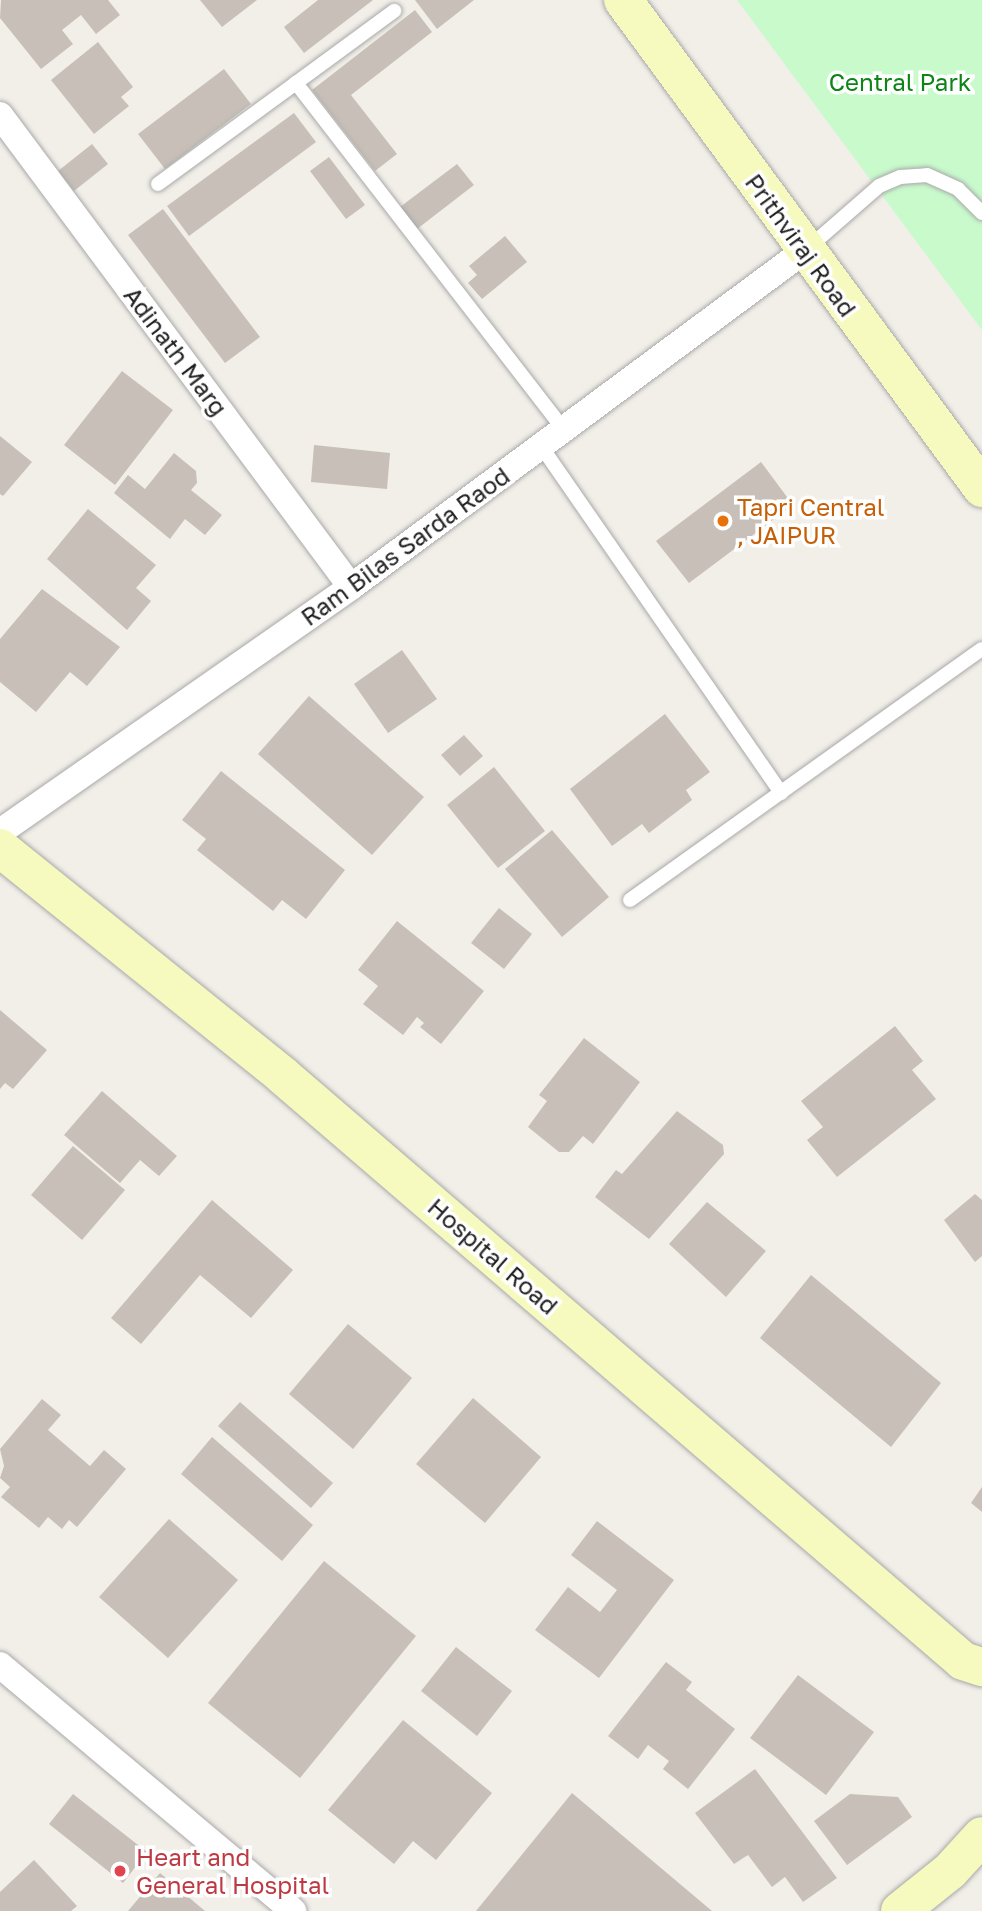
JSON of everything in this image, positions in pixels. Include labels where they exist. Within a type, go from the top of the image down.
[{"type":"street","name":"Prithviraj Road","points":[[623,0],[804,251],[982,488]]},
{"type":"street","name":"Adinath Marg","points":[[0,115],[351,587]]},
{"type":"street","name":"Ram Bilas Sarda Raod","points":[[0,832],[351,587],[804,251]]},
{"type":"street","name":"Hospital Road","points":[[0,848],[282,1075],[976,1672]]},
{"type":"street","points":[[0,1665],[293,1911]]},
{"type":"street","points":[[900,1911],[950,1871],[982,1836]]},
{"type":"street","points":[[900,1911],[935,1906],[944,1911]]},
{"type":"lane","points":[[158,184],[394,11]]},
{"type":"lane","points":[[296,83],[564,430]]},
{"type":"lane","points":[[804,251],[879,186],[900,177],[927,175],[958,189],[982,213]]},
{"type":"lane","points":[[541,446],[781,793]]},
{"type":"lane","points":[[630,900],[982,649]]},
{"type":"green space","name":"Central Park","points":[[737,0],[982,0],[982,330]]},
{"type":"building","points":[[1,0],[108,0],[120,15],[96,34],[81,15],[62,30],[73,44],[41,69],[0,18]]},
{"type":"building","points":[[200,0],[257,0],[222,27]]},
{"type":"building","points":[[318,0],[373,0],[304,53],[284,27]]},
{"type":"building","points":[[415,0],[474,0],[437,29]]},
{"type":"building","points":[[415,10],[432,32],[351,95],[397,154],[375,171],[312,90]]},
{"type":"building","points":[[98,42],[133,87],[121,97],[129,106],[94,134],[51,80]]},
{"type":"building","points":[[224,69],[251,104],[165,169],[138,134]]},
{"type":"building","points":[[294,113],[316,142],[189,236],[167,206]]},
{"type":"building","points":[[92,144],[108,164],[74,191],[58,171]]},
{"type":"building","points":[[329,157],[365,205],[346,219],[310,171]]},
{"type":"building","points":[[457,164],[474,185],[417,229],[400,207]]},
{"type":"building","points":[[163,209],[260,337],[225,363],[128,235]]},
{"type":"building","points":[[505,236],[527,262],[482,299],[468,283],[477,275],[469,266]]},
{"type":"building","points":[[122,371],[173,410],[115,485],[64,445]]},
{"type":"building","points":[[0,436],[32,462],[3,496],[0,494]]},
{"type":"building","points":[[314,445],[390,453],[387,489],[311,482]]},
{"type":"building","points":[[174,453],[196,471],[197,483],[191,490],[222,515],[205,535],[185,519],[170,539],[114,493],[128,475],[145,489]]},
{"type":"building","points":[[761,462],[793,505],[689,583],[656,541]]},
{"type":"building","points":[[88,509],[156,565],[136,588],[151,601],[127,630],[47,559]]},
{"type":"building","points":[[42,589],[120,647],[87,686],[70,672],[36,712],[0,682],[0,639]]},
{"type":"building","points":[[402,650],[437,699],[388,733],[354,684]]},
{"type":"building","points":[[309,696],[424,797],[372,855],[258,754]]},
{"type":"building","points":[[665,714],[710,772],[686,790],[692,800],[649,833],[642,824],[612,846],[570,789]]},
{"type":"building","points":[[464,735],[483,756],[460,776],[441,755]]},
{"type":"building","points":[[494,767],[545,831],[498,868],[447,805]]},
{"type":"building","points":[[221,771],[345,870],[306,919],[282,900],[273,911],[197,850],[206,839],[182,820]]},
{"type":"building","points":[[552,830],[609,897],[562,937],[505,869]]},
{"type":"building","points":[[499,908],[532,934],[504,969],[471,943]]},
{"type":"building","points":[[397,921],[484,991],[441,1044],[420,1027],[424,1023],[417,1017],[403,1035],[363,1004],[378,986],[358,970]]},
{"type":"building","points":[[0,1010],[47,1050],[13,1089],[5,1083],[0,1089]]},
{"type":"building","points":[[895,1026],[923,1061],[912,1070],[936,1099],[837,1177],[807,1140],[823,1127],[801,1101]]},
{"type":"building","points":[[584,1038],[640,1082],[593,1144],[583,1136],[569,1152],[559,1152],[528,1127],[547,1101],[539,1095]]},
{"type":"building","points":[[102,1091],[177,1156],[159,1176],[140,1160],[120,1183],[64,1135]]},
{"type":"building","points":[[677,1111],[723,1145],[724,1154],[649,1239],[595,1197],[616,1170],[622,1174]]},
{"type":"building","points":[[73,1146],[125,1190],[82,1240],[31,1195]]},
{"type":"building","points":[[975,1194],[982,1200],[982,1256],[975,1262],[944,1220]]},
{"type":"building","points":[[212,1200],[293,1270],[251,1318],[200,1275],[141,1344],[111,1318]]},
{"type":"building","points":[[707,1202],[766,1251],[726,1297],[669,1244]]},
{"type":"building","points":[[811,1275],[941,1383],[891,1447],[760,1338]]},
{"type":"building","points":[[348,1324],[412,1378],[353,1449],[289,1394]]},
{"type":"building","points":[[473,1398],[541,1457],[485,1523],[416,1464]]},
{"type":"building","points":[[42,1399],[61,1415],[48,1430],[90,1466],[104,1450],[126,1469],[77,1527],[69,1520],[62,1529],[48,1517],[39,1528],[1,1497],[10,1487],[0,1478],[4,1466],[0,1449]]},
{"type":"building","points":[[240,1402],[333,1483],[311,1508],[218,1426]]},
{"type":"building","points":[[212,1437],[313,1525],[282,1561],[181,1474]]},
{"type":"building","points":[[982,1487],[982,1512],[971,1503]]},
{"type":"building","points":[[169,1519],[238,1580],[168,1658],[99,1597]]},
{"type":"building","points":[[597,1521],[674,1580],[599,1678],[535,1630],[568,1587],[600,1612],[617,1590],[571,1555]]},
{"type":"building","points":[[324,1561],[416,1636],[300,1778],[208,1703]]},
{"type":"building","points":[[456,1647],[512,1691],[477,1736],[421,1691]]},
{"type":"building","points":[[666,1662],[692,1682],[686,1690],[735,1729],[688,1789],[663,1769],[669,1761],[648,1745],[638,1759],[608,1736]]},
{"type":"building","points":[[798,1675],[874,1732],[826,1795],[750,1738]]},
{"type":"building","points":[[403,1720],[492,1793],[436,1860],[413,1841],[394,1864],[328,1810]]},
{"type":"building","points":[[755,1769],[837,1878],[803,1902],[785,1877],[772,1887],[748,1855],[734,1864],[695,1813]]},
{"type":"building","points":[[572,1793],[712,1911],[476,1911]]},
{"type":"building","points":[[73,1794],[147,1852],[123,1883],[49,1824]]},
{"type":"building","points":[[850,1794],[898,1797],[912,1817],[847,1865],[814,1821]]},
{"type":"building","points":[[34,1860],[77,1906],[71,1911],[0,1911],[0,1892]]},
{"type":"building","points":[[160,1873],[205,1911],[128,1911]]},
{"type":"place","name":"Tapri Central , JAIPUR","points":[[723,521]]},
{"type":"place","name":"Heart and General Hospital","points":[[120,1871]]}]
